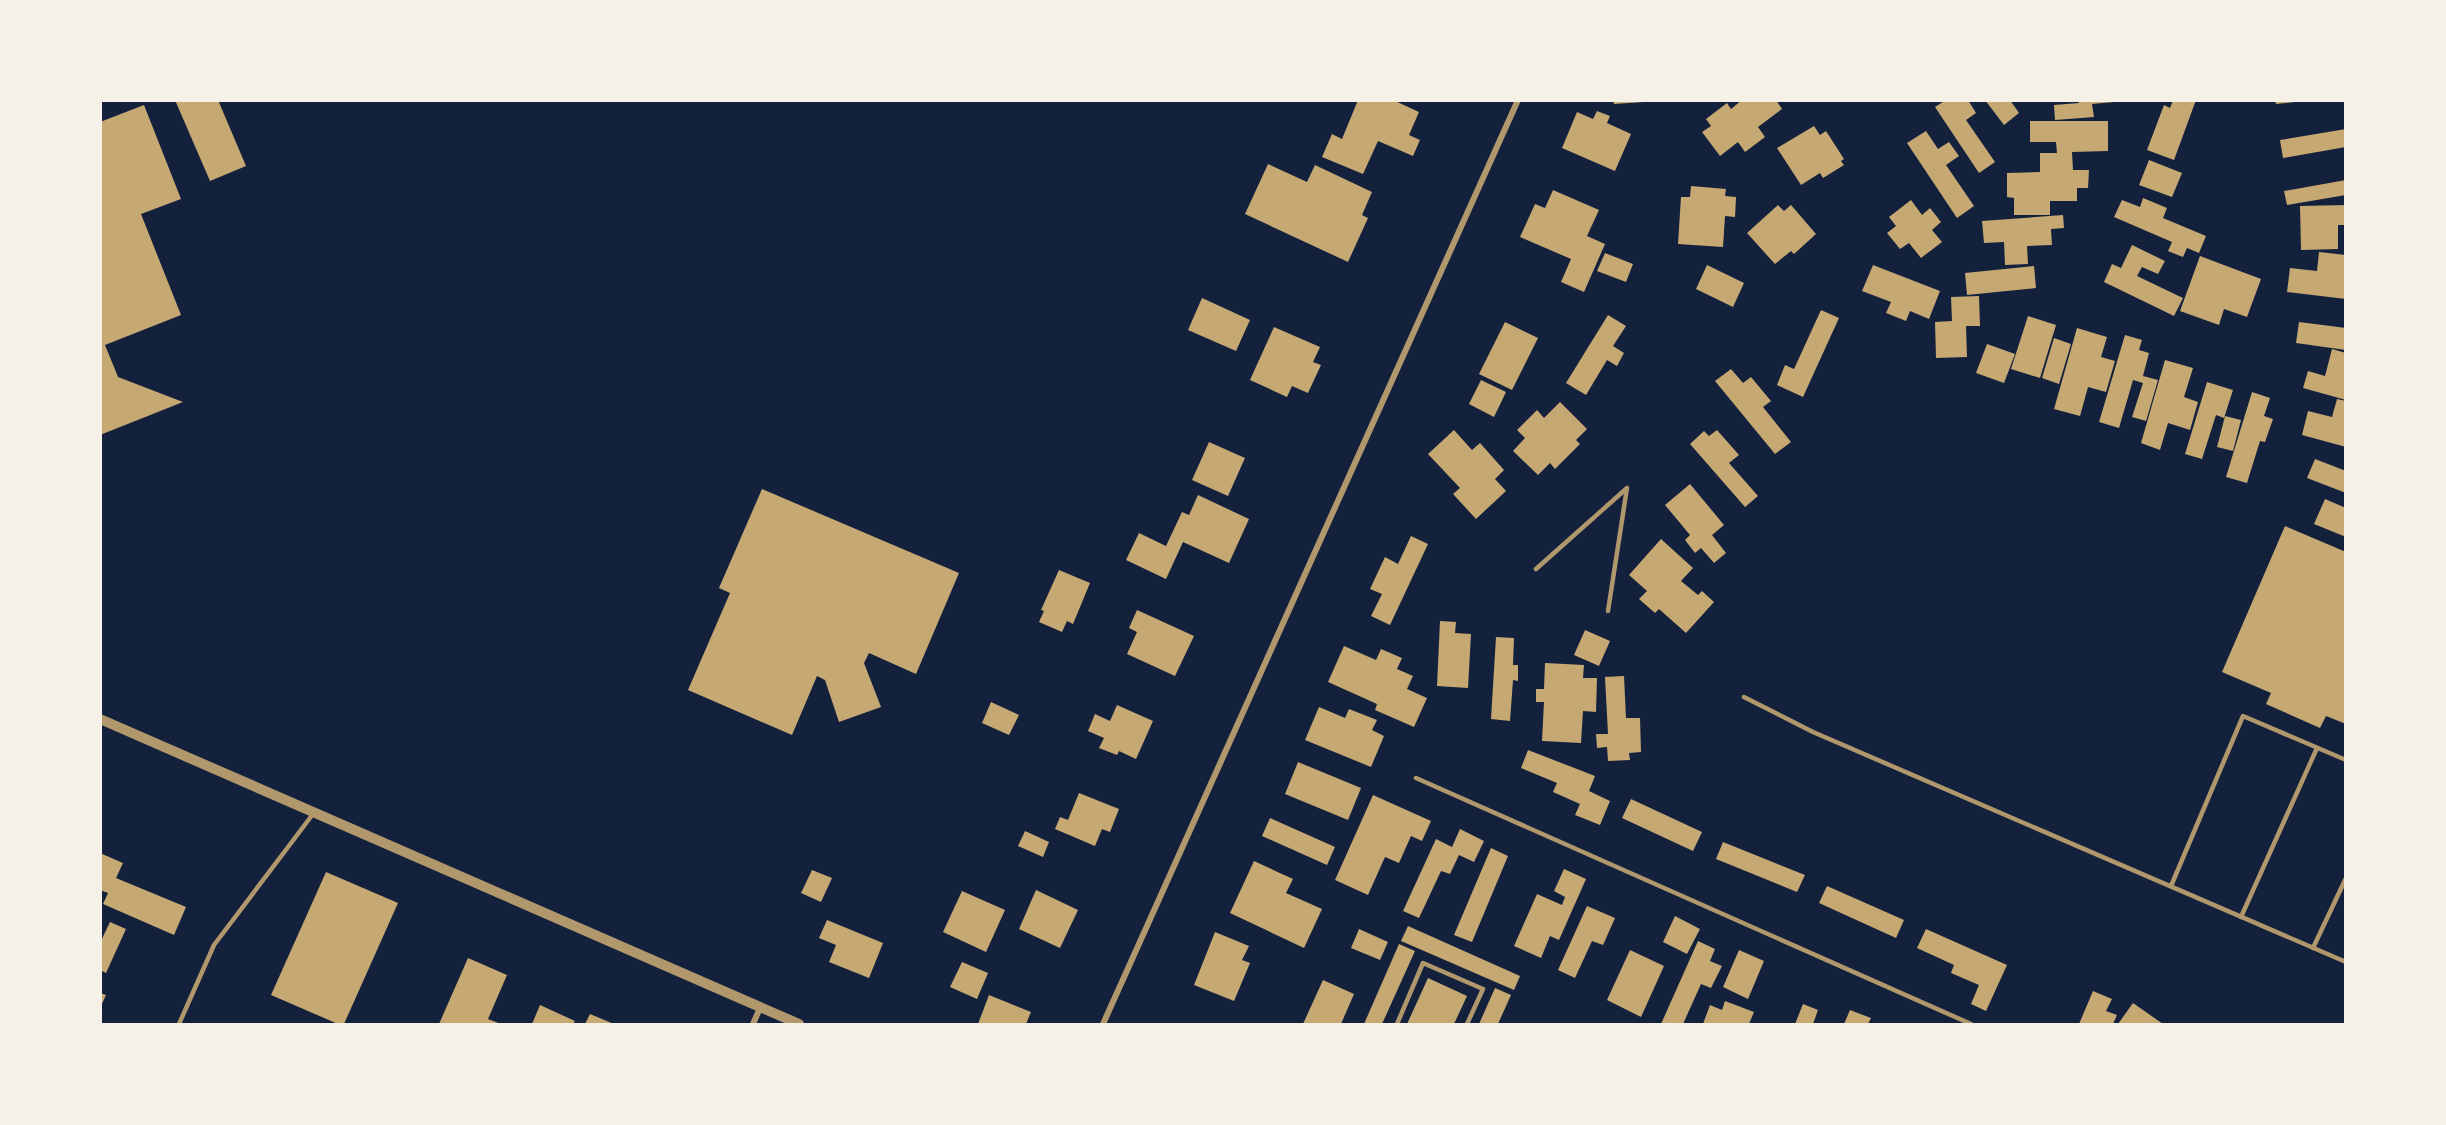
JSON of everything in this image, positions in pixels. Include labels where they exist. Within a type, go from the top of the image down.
[{"type":"street","points":[[1102,1024],[1518,100]]},
{"type":"street","points":[[100,719],[313,814],[800,1024]]},
{"type":"street","points":[[753,1024],[760,1008]]},
{"type":"lane","points":[[1536,569],[1627,488],[1608,611]]},
{"type":"lane","points":[[1744,697],[1813,732],[2346,962]]},
{"type":"lane","points":[[2171,886],[2243,716],[2346,760]]},
{"type":"lane","points":[[2241,917],[2317,748]]},
{"type":"lane","points":[[1416,778],[1971,1024]]},
{"type":"lane","points":[[179,1024],[214,945],[313,814]]},
{"type":"lane","points":[[2313,948],[2346,878]]},
{"type":"lane","points":[[1396,1024],[1423,963],[1483,989],[1467,1024]]},
{"type":"building","points":[[175,100],[218,100],[246,166],[210,181]]},
{"type":"building","points":[[1358,100],[1393,100],[1419,112],[1409,135],[1420,140],[1413,156],[1378,141],[1363,174],[1322,157],[1332,134],[1342,139]]},
{"type":"building","points":[[1613,100],[1644,100],[1644,102],[1614,104]]},
{"type":"building","points":[[1742,100],[1776,100],[1782,109],[1758,127],[1765,137],[1745,152],[1738,142],[1720,156],[1702,132],[1711,126],[1706,119],[1727,103],[1731,109]]},
{"type":"building","points":[[1946,100],[1968,100],[1976,113],[1966,120],[1995,162],[1979,173],[1935,107]]},
{"type":"building","points":[[1985,100],[2010,100],[2019,113],[2004,125]]},
{"type":"building","points":[[2078,100],[2114,100],[2114,102],[2092,104],[2094,117],[2055,120],[2054,105],[2079,103]]},
{"type":"building","points":[[2173,100],[2196,100],[2174,160],[2147,150],[2164,105],[2170,108]]},
{"type":"building","points":[[2275,100],[2295,100],[2295,102],[2276,104]]},
{"type":"building","points":[[144,105],[181,199],[141,214],[181,315],[105,345],[118,377],[183,402],[100,435],[100,122]]},
{"type":"building","points":[[1597,111],[1610,116],[1607,123],[1631,134],[1615,171],[1562,148],[1577,112],[1593,119]]},
{"type":"building","points":[[2030,121],[2108,121],[2108,151],[2072,152],[2073,170],[2089,170],[2088,188],[2077,188],[2077,201],[2050,201],[2050,215],[2014,215],[2014,198],[2007,197],[2007,173],[2040,172],[2040,153],[2057,153],[2056,142],[2030,142]]},
{"type":"building","points":[[1814,126],[1820,135],[1826,131],[1844,159],[1841,161],[1844,165],[1823,178],[1820,173],[1801,185],[1777,148]]},
{"type":"building","points":[[2346,129],[2346,147],[2283,158],[2280,140]]},
{"type":"building","points":[[1926,131],[1938,149],[1949,142],[1959,156],[1946,165],[1974,206],[1957,218],[1907,143]]},
{"type":"building","points":[[2149,160],[2182,173],[2172,197],[2139,185]]},
{"type":"building","points":[[1268,164],[1307,182],[1315,165],[1372,192],[1362,215],[1368,218],[1348,262],[1245,214]]},
{"type":"building","points":[[2346,180],[2346,195],[2287,205],[2284,191]]},
{"type":"building","points":[[1691,186],[1726,189],[1725,196],[1736,197],[1735,217],[1725,216],[1723,247],[1678,244],[1681,197],[1690,197]]},
{"type":"building","points":[[1553,190],[1599,210],[1587,236],[1605,244],[1584,292],[1561,282],[1571,259],[1520,237],[1535,204],[1545,208]]},
{"type":"building","points":[[2143,198],[2167,208],[2163,218],[2206,236],[2199,253],[2187,248],[2183,257],[2168,251],[2172,242],[2114,217],[2122,200],[2140,207]]},
{"type":"building","points":[[1911,200],[1922,215],[1930,208],[1941,222],[1932,230],[1942,242],[1921,258],[1909,243],[1900,249],[1887,233],[1896,226],[1889,217]]},
{"type":"building","points":[[1778,205],[1784,211],[1791,205],[1816,234],[1794,254],[1791,251],[1775,264],[1747,233]]},
{"type":"building","points":[[2346,205],[2346,225],[2338,225],[2338,249],[2301,250],[2300,206]]},
{"type":"building","points":[[2063,215],[2064,228],[2051,229],[2052,245],[2027,246],[2028,264],[2005,265],[2004,242],[1984,243],[1982,221]]},
{"type":"building","points":[[2132,245],[2165,261],[2158,274],[2142,267],[2137,276],[2183,298],[2174,316],[2104,282],[2112,264],[2121,268]]},
{"type":"building","points":[[2319,252],[2346,255],[2346,299],[2287,292],[2290,268],[2317,271]]},
{"type":"building","points":[[1605,253],[1633,264],[1626,282],[1597,271]]},
{"type":"building","points":[[2200,256],[2261,279],[2247,317],[2224,309],[2219,325],[2180,311]]},
{"type":"building","points":[[1707,265],[1744,283],[1733,307],[1696,289]]},
{"type":"building","points":[[1873,265],[1940,291],[1929,319],[1910,311],[1906,321],[1886,313],[1891,302],[1862,291]]},
{"type":"building","points":[[2034,266],[2036,288],[1967,295],[1965,273]]},
{"type":"building","points":[[1979,296],[1980,326],[1966,326],[1967,357],[1936,358],[1935,322],[1952,321],[1951,297]]},
{"type":"building","points":[[1202,298],[1250,320],[1236,351],[1188,330]]},
{"type":"building","points":[[1821,310],[1839,318],[1803,397],[1777,385],[1785,365],[1794,369]]},
{"type":"building","points":[[1608,315],[1626,326],[1613,346],[1624,353],[1617,366],[1607,360],[1586,395],[1566,383]]},
{"type":"building","points":[[2028,316],[2056,325],[2040,378],[2011,369]]},
{"type":"building","points":[[1505,322],[1538,338],[1512,390],[1479,374]]},
{"type":"building","points":[[2299,322],[2346,328],[2346,350],[2296,343]]},
{"type":"building","points":[[1274,327],[1320,347],[1313,362],[1321,365],[1308,393],[1292,386],[1287,397],[1250,380]]},
{"type":"building","points":[[2077,328],[2107,337],[2101,357],[2115,361],[2106,392],[2088,387],[2080,416],[2054,409]]},
{"type":"building","points":[[2125,335],[2142,340],[2139,350],[2149,353],[2143,376],[2158,380],[2146,421],[2132,417],[2143,383],[2133,380],[2119,428],[2099,422]]},
{"type":"building","points":[[2054,338],[2071,344],[2059,384],[2042,378]]},
{"type":"building","points":[[1987,344],[2015,354],[2004,383],[1976,373]]},
{"type":"building","points":[[2332,349],[2346,353],[2346,400],[2303,388],[2308,371],[2325,376]]},
{"type":"building","points":[[2165,360],[2193,368],[2184,397],[2198,402],[2190,430],[2168,423],[2160,450],[2141,443]]},
{"type":"building","points":[[1731,369],[1743,383],[1751,377],[1771,401],[1763,407],[1791,442],[1775,454],[1715,381]]},
{"type":"building","points":[[1481,380],[1506,392],[1494,417],[1469,404]]},
{"type":"building","points":[[2207,382],[2233,390],[2224,418],[2216,415],[2202,459],[2185,454]]},
{"type":"building","points":[[2252,392],[2270,398],[2264,416],[2273,419],[2265,442],[2260,441],[2247,483],[2226,477]]},
{"type":"building","points":[[2337,399],[2346,401],[2346,447],[2302,435],[2308,411],[2332,417]]},
{"type":"building","points":[[1560,402],[1587,429],[1576,440],[1580,444],[1555,469],[1550,463],[1538,475],[1513,451],[1525,438],[1517,430],[1537,410],[1544,418]]},
{"type":"building","points":[[2225,416],[2241,420],[2233,451],[2217,447]]},
{"type":"building","points":[[1454,430],[1472,450],[1480,443],[1504,470],[1495,479],[1506,491],[1476,519],[1453,494],[1460,488],[1428,454]]},
{"type":"building","points":[[1717,430],[1739,455],[1729,463],[1758,496],[1745,507],[1690,444],[1704,431],[1709,436]]},
{"type":"building","points":[[1209,442],[1245,458],[1228,496],[1192,480]]},
{"type":"building","points":[[2315,459],[2346,471],[2346,493],[2307,478]]},
{"type":"building","points":[[1690,484],[1724,525],[1712,535],[1726,553],[1714,563],[1701,548],[1695,553],[1685,540],[1690,535],[1665,505]]},
{"type":"building","points":[[762,489],[959,573],[916,674],[869,653],[864,663],[881,707],[839,722],[825,680],[817,676],[792,735],[688,690],[730,593],[719,588]]},
{"type":"building","points":[[1198,495],[1249,519],[1229,563],[1183,542],[1166,579],[1126,560],[1139,533],[1166,546],[1182,512],[1189,515]]},
{"type":"building","points":[[2325,499],[2346,508],[2346,537],[2314,524]]},
{"type":"building","points":[[2285,526],[2346,552],[2346,724],[2326,716],[2320,728],[2266,704],[2271,693],[2222,672]]},
{"type":"building","points":[[1411,536],[1428,544],[1390,625],[1371,616],[1382,594],[1370,589],[1385,557],[1398,564]]},
{"type":"building","points":[[1661,539],[1693,568],[1681,581],[1698,595],[1702,591],[1714,602],[1686,633],[1659,609],[1655,613],[1639,599],[1647,591],[1629,575]]},
{"type":"building","points":[[1059,570],[1090,583],[1073,624],[1067,621],[1062,632],[1039,622],[1044,611],[1041,610]]},
{"type":"building","points":[[1137,610],[1194,636],[1175,676],[1127,654],[1137,632],[1129,628]]},
{"type":"building","points":[[1440,621],[1456,622],[1455,633],[1471,634],[1468,688],[1437,686]]},
{"type":"building","points":[[1585,630],[1610,641],[1599,666],[1574,655]]},
{"type":"building","points":[[1496,637],[1514,638],[1513,665],[1518,665],[1518,681],[1513,680],[1510,721],[1491,719]]},
{"type":"building","points":[[1344,646],[1376,660],[1381,649],[1402,658],[1397,669],[1413,676],[1407,689],[1427,698],[1414,727],[1375,710],[1377,704],[1328,682]]},
{"type":"building","points":[[1545,663],[1584,665],[1583,678],[1597,678],[1596,712],[1583,711],[1581,743],[1542,741],[1544,702],[1536,702],[1536,689],[1544,689]]},
{"type":"building","points":[[1624,676],[1626,718],[1640,718],[1641,752],[1629,753],[1630,760],[1608,761],[1607,747],[1597,748],[1596,734],[1608,734],[1605,677]]},
{"type":"building","points":[[991,702],[1019,715],[1009,735],[982,723]]},
{"type":"building","points":[[1117,705],[1153,721],[1136,759],[1119,751],[1117,755],[1099,748],[1104,738],[1088,731],[1095,714],[1110,721]]},
{"type":"building","points":[[1319,707],[1345,718],[1349,709],[1377,720],[1372,730],[1384,736],[1371,767],[1305,740]]},
{"type":"building","points":[[1528,750],[1595,776],[1589,791],[1610,801],[1600,825],[1575,815],[1580,804],[1553,792],[1557,783],[1521,768]]},
{"type":"building","points":[[1298,762],[1361,788],[1348,820],[1285,794]]},
{"type":"building","points":[[1079,793],[1119,809],[1110,832],[1102,829],[1095,846],[1055,829],[1060,817],[1068,820]]},
{"type":"building","points":[[1373,795],[1431,821],[1422,841],[1411,836],[1399,863],[1385,857],[1368,895],[1335,880]]},
{"type":"building","points":[[1631,799],[1702,832],[1693,851],[1622,818]]},
{"type":"building","points":[[1270,818],[1335,847],[1327,865],[1262,836]]},
{"type":"building","points":[[1460,829],[1484,841],[1474,862],[1459,855],[1450,874],[1441,871],[1419,918],[1403,911],[1436,839],[1452,847]]},
{"type":"building","points":[[1025,831],[1049,842],[1043,857],[1018,846]]},
{"type":"building","points":[[1723,842],[1805,875],[1797,892],[1716,859]]},
{"type":"building","points":[[1491,848],[1508,856],[1472,942],[1454,935]]},
{"type":"building","points":[[100,853],[123,863],[116,878],[186,907],[174,935],[103,904],[108,893],[100,890]]},
{"type":"building","points":[[1254,861],[1293,879],[1286,893],[1322,909],[1304,948],[1230,913]]},
{"type":"building","points":[[1564,869],[1586,879],[1559,940],[1550,936],[1541,958],[1514,946],[1537,894],[1562,905],[1565,897],[1554,891]]},
{"type":"building","points":[[812,870],[832,878],[821,902],[801,893]]},
{"type":"building","points":[[326,872],[398,903],[344,1024],[338,1024],[271,995]]},
{"type":"building","points":[[1827,886],[1904,920],[1896,938],[1819,903]]},
{"type":"building","points":[[1036,890],[1078,910],[1060,948],[1019,929]]},
{"type":"building","points":[[962,891],[1005,910],[986,952],[943,932]]},
{"type":"building","points":[[1587,906],[1615,918],[1603,945],[1592,941],[1575,978],[1558,970]]},
{"type":"building","points":[[1675,916],[1700,929],[1687,954],[1663,942]]},
{"type":"building","points":[[827,920],[883,943],[869,978],[829,962],[836,945],[819,938]]},
{"type":"building","points":[[110,922],[126,929],[106,973],[100,970],[100,943]]},
{"type":"building","points":[[1408,926],[1520,976],[1514,990],[1401,941]]},
{"type":"building","points":[[1359,929],[1388,942],[1380,960],[1351,948]]},
{"type":"building","points":[[1926,929],[2007,965],[1986,1011],[1971,1004],[1979,985],[1951,973],[1954,965],[1917,948]]},
{"type":"building","points":[[1215,932],[1249,946],[1242,960],[1250,963],[1234,1001],[1194,985]]},
{"type":"building","points":[[1698,941],[1715,949],[1710,961],[1722,966],[1711,988],[1701,984],[1683,1024],[1661,1024]]},
{"type":"building","points":[[1399,944],[1415,951],[1382,1024],[1364,1024]]},
{"type":"building","points":[[1630,950],[1664,966],[1641,1017],[1607,1000]]},
{"type":"building","points":[[1739,950],[1764,961],[1748,999],[1723,987]]},
{"type":"building","points":[[468,958],[507,975],[488,1019],[501,1024],[439,1024]]},
{"type":"building","points":[[962,962],[988,973],[977,999],[950,987]]},
{"type":"building","points":[[1428,978],[1467,996],[1454,1024],[1407,1024]]},
{"type":"building","points":[[1323,980],[1354,994],[1341,1024],[1303,1024]]},
{"type":"building","points":[[1495,988],[1511,995],[1498,1024],[1479,1024]]},
{"type":"building","points":[[2093,991],[2112,999],[2106,1011],[2117,1015],[2113,1024],[2079,1024]]},
{"type":"building","points":[[100,993],[106,995],[100,1008]]},
{"type":"building","points":[[989,995],[1031,1012],[1026,1024],[978,1024]]},
{"type":"building","points":[[1725,1001],[1754,1012],[1749,1024],[1703,1024],[1710,1005],[1722,1010]]},
{"type":"building","points":[[2133,1003],[2163,1024],[2118,1024]]},
{"type":"building","points":[[1803,1004],[1818,1010],[1813,1024],[1795,1024]]},
{"type":"building","points":[[540,1005],[575,1021],[573,1024],[532,1024]]},
{"type":"building","points":[[1850,1010],[1871,1018],[1868,1024],[1844,1024]]},
{"type":"building","points":[[590,1014],[614,1024],[585,1024]]}]
